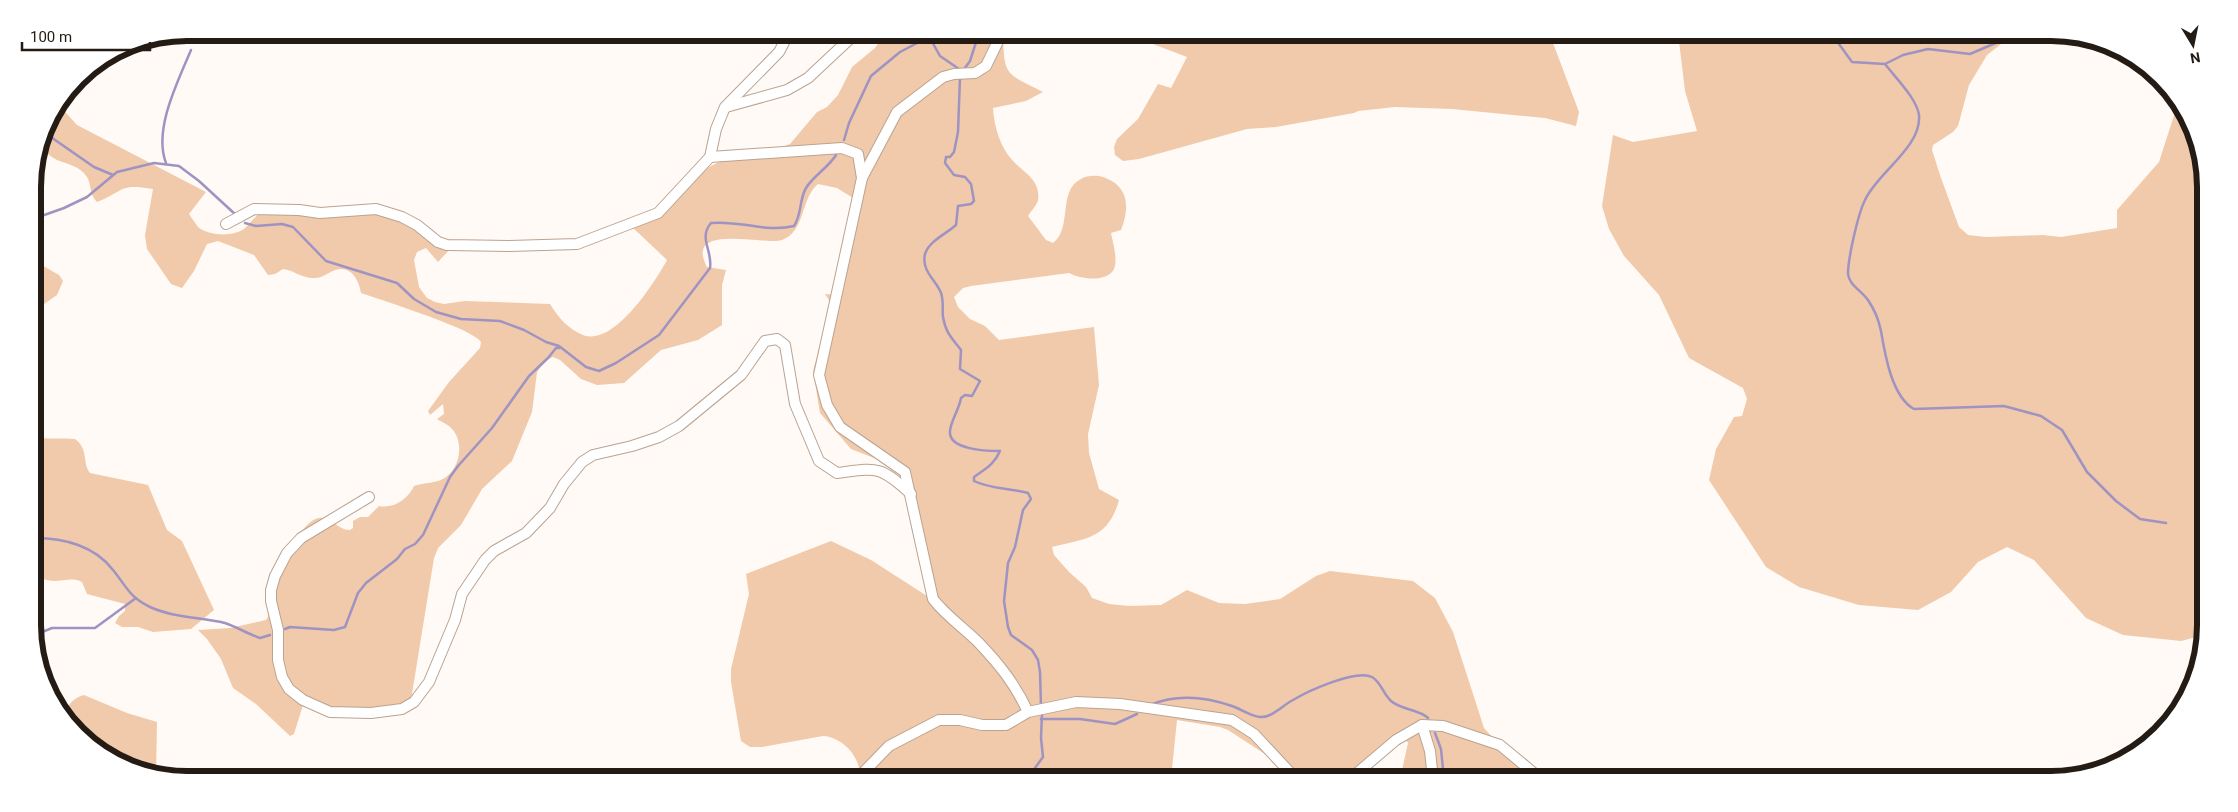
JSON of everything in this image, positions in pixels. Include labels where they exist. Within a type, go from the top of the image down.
[{"type":"street","points":[[226,224],[254,210],[299,210],[320,213],[376,209],[402,217],[438,242],[448,245],[577,244],[658,213],[710,157],[716,129],[725,107],[779,52],[784,41]]},
{"type":"street","points":[[725,107],[787,90],[808,78],[847,41]]},
{"type":"street","points":[[998,41],[986,66],[975,74],[955,74],[943,77],[897,112],[862,178],[819,375],[827,405],[840,426],[905,472],[933,599],[944,613],[977,641],[999,664],[1015,685],[1028,712]]},
{"type":"street","points":[[710,157],[842,148],[858,154],[862,178]]},
{"type":"street","points":[[369,497],[301,538],[287,553],[275,576],[271,590],[271,601],[278,630],[278,660],[282,677],[289,688],[303,700],[330,712],[371,713],[402,709],[414,702],[429,682],[462,594],[485,560],[494,551],[526,533],[550,508],[564,484],[582,462],[594,455],[659,437],[678,426],[741,374],[765,341],[777,339],[785,345],[795,404],[818,461],[837,473],[872,468],[891,476],[911,494]]},
{"type":"street","points":[[865,771],[889,746],[939,720],[960,720],[982,725],[1006,725],[1028,712],[1076,702],[1120,704],[1232,720],[1254,734],[1288,770]]},
{"type":"street","points":[[1360,770],[1396,740],[1422,724],[1443,726],[1500,745],[1530,770]]},
{"type":"street","points":[[1422,724],[1430,751],[1432,770]]},
{"type":"shaded area","points":[[880,41],[1003,41],[1004,58],[1009,72],[1021,81],[1043,92],[1026,101],[993,108],[996,129],[1001,144],[1014,162],[1035,183],[1038,200],[1028,216],[1046,240],[1053,243],[1059,236],[1069,192],[1083,178],[1098,176],[1112,181],[1118,186],[1125,198],[1126,213],[1121,230],[1111,233],[1116,261],[1114,269],[1106,276],[1086,278],[1069,273],[971,286],[963,288],[954,297],[958,307],[970,319],[985,326],[999,340],[1094,327],[1099,385],[1088,434],[1089,453],[1099,489],[1119,500],[1109,523],[1102,530],[1086,538],[1052,547],[1054,555],[1086,587],[1092,598],[1109,604],[1129,606],[1161,605],[1187,590],[1219,603],[1245,604],[1280,599],[1316,576],[1330,571],[1413,581],[1435,598],[1453,632],[1484,728],[1493,738],[1533,770],[1402,770],[1408,743],[1403,739],[1365,770],[1282,770],[1271,758],[1228,730],[1177,720],[1172,770],[859,771],[855,757],[845,745],[831,737],[823,736],[762,747],[750,747],[741,741],[731,682],[731,669],[749,594],[746,574],[831,541],[871,560],[927,596],[900,476],[887,463],[851,449],[820,413],[813,371],[829,311],[829,300],[825,294],[837,295],[853,198],[837,188],[818,184],[812,190],[799,222],[790,236],[782,240],[773,241],[716,240],[706,245],[703,253],[707,267],[726,270],[722,285],[722,325],[698,340],[661,350],[624,383],[597,385],[581,379],[560,360],[553,357],[545,361],[537,372],[532,412],[512,461],[482,489],[461,525],[438,548],[434,558],[411,700],[395,713],[303,705],[294,734],[290,736],[256,704],[233,688],[221,659],[198,630],[230,628],[266,620],[271,593],[278,572],[297,537],[312,521],[324,518],[341,528],[350,530],[353,528],[353,521],[360,517],[368,517],[379,506],[385,507],[400,502],[414,486],[441,480],[452,471],[458,458],[459,443],[457,436],[453,430],[437,419],[444,414],[443,404],[430,415],[428,411],[449,382],[480,348],[481,342],[475,336],[445,323],[361,293],[356,279],[346,270],[335,270],[316,278],[305,277],[283,269],[275,274],[268,275],[254,255],[218,241],[207,244],[194,271],[182,288],[171,284],[147,249],[145,235],[153,189],[133,187],[122,189],[97,202],[93,196],[89,180],[81,170],[55,159],[45,153],[52,131],[64,110],[77,125],[206,192],[189,214],[198,227],[203,230],[214,234],[239,232],[261,212],[356,212],[386,207],[451,248],[438,262],[426,248],[417,252],[414,260],[419,287],[427,298],[444,304],[465,301],[550,304],[568,326],[583,335],[595,336],[608,331],[632,310],[653,283],[667,260],[630,225],[658,211],[701,171],[725,159],[771,151],[790,144],[817,112],[827,107],[838,95],[852,67],[875,48]]},
{"type":"shaded area","points":[[1145,41],[1565,41],[1553,43],[1579,112],[1576,126],[1545,118],[1452,109],[1395,107],[1358,111],[1276,127],[1247,129],[1139,159],[1123,161],[1115,155],[1114,147],[1117,139],[1138,119],[1158,84],[1171,88],[1187,57]]},
{"type":"shaded area","points":[[1679,41],[2005,41],[1987,55],[1969,85],[1958,126],[1953,132],[1933,145],[1932,150],[1959,227],[1968,235],[1986,237],[2043,235],[2061,237],[2117,228],[2117,210],[2159,162],[2175,111],[2186,131],[2192,149],[2197,187],[2196,637],[2181,641],[2123,635],[2086,618],[2034,560],[2007,547],[1978,562],[1951,592],[1918,610],[1859,605],[1799,587],[1766,567],[1709,480],[1716,449],[1734,417],[1742,416],[1747,399],[1743,388],[1689,358],[1659,295],[1624,256],[1609,229],[1602,206],[1613,135],[1633,142],[1697,131],[1685,91]]},
{"type":"shaded area","points":[[42,265],[59,275],[63,281],[57,295],[42,306]]},
{"type":"shaded area","points":[[41,438],[75,439],[82,447],[90,473],[148,485],[167,530],[182,541],[214,610],[191,629],[153,632],[138,627],[122,627],[115,623],[125,611],[125,604],[87,594],[82,582],[72,579],[51,581],[41,578]]},
{"type":"shaded area","points":[[84,695],[127,713],[157,722],[156,767],[123,756],[91,735],[67,707]]},
{"type":"waterway","points":[[844,140],[849,123],[871,76],[900,52],[921,41]]},
{"type":"waterway","points":[[932,41],[940,56],[959,69]]},
{"type":"waterway","points":[[962,72],[970,61],[976,41]]},
{"type":"waterway","points":[[1837,41],[1852,62],[1885,64],[1910,95],[1919,115],[1918,127],[1914,138],[1865,200],[1857,225],[1848,267],[1849,278],[1853,285],[1868,300],[1876,315],[1891,374],[1900,395],[1914,409],[2004,406],[2041,416],[2062,430],[2087,472],[2116,501],[2140,519],[2166,523]]},
{"type":"waterway","points":[[1885,64],[1903,55],[1928,49],[1970,54],[2000,41]]},
{"type":"waterway","points":[[166,163],[163,150],[165,121],[174,91],[191,50]]},
{"type":"waterway","points":[[960,77],[958,132],[954,152],[950,157],[946,157],[945,163],[954,175],[965,177],[971,184],[974,201],[971,204],[958,206],[956,225],[930,245],[924,260],[927,270],[941,293],[946,328],[961,350],[960,369],[980,381],[972,396],[965,395],[961,398],[953,419],[950,431],[951,437],[962,446],[986,451],[1000,451],[992,463],[974,477],[974,481],[987,486],[1028,493],[1031,499],[1023,510],[1015,547],[1008,563],[1004,601],[1011,635],[1032,650],[1038,660],[1041,706]]},
{"type":"waterway","points":[[50,137],[94,167],[113,175]]},
{"type":"waterway","points":[[245,223],[256,226],[282,224],[293,227],[326,261],[397,283],[414,299],[436,312],[461,319],[500,321],[524,330],[546,342],[559,346],[586,367],[599,371],[616,363],[659,335],[710,268],[706,234],[711,223],[732,223],[773,228],[794,226],[806,188],[836,155]]},
{"type":"waterway","points":[[42,216],[87,197],[117,172],[154,163],[179,166],[199,181],[236,215]]},
{"type":"waterway","points":[[285,629],[290,627],[334,630],[345,627],[358,593],[366,583],[397,559],[405,549],[415,544],[423,535],[450,477],[492,428],[529,376],[556,348],[559,348]]},
{"type":"waterway","points":[[41,538],[68,542],[88,549],[106,562],[137,599],[159,611],[225,623],[260,638],[270,635]]},
{"type":"waterway","points":[[41,632],[52,628],[95,628],[136,598]]},
{"type":"waterway","points":[[1150,705],[1181,698],[1212,700],[1249,714],[1264,717],[1300,696],[1332,682],[1365,675],[1375,679],[1388,698],[1395,704],[1428,718]]},
{"type":"waterway","points":[[1033,771],[1043,757],[1041,738],[1042,713]]},
{"type":"waterway","points":[[1041,719],[1080,719],[1115,724],[1137,714]]},
{"type":"waterway","points":[[1435,733],[1441,749],[1443,770]]}]
